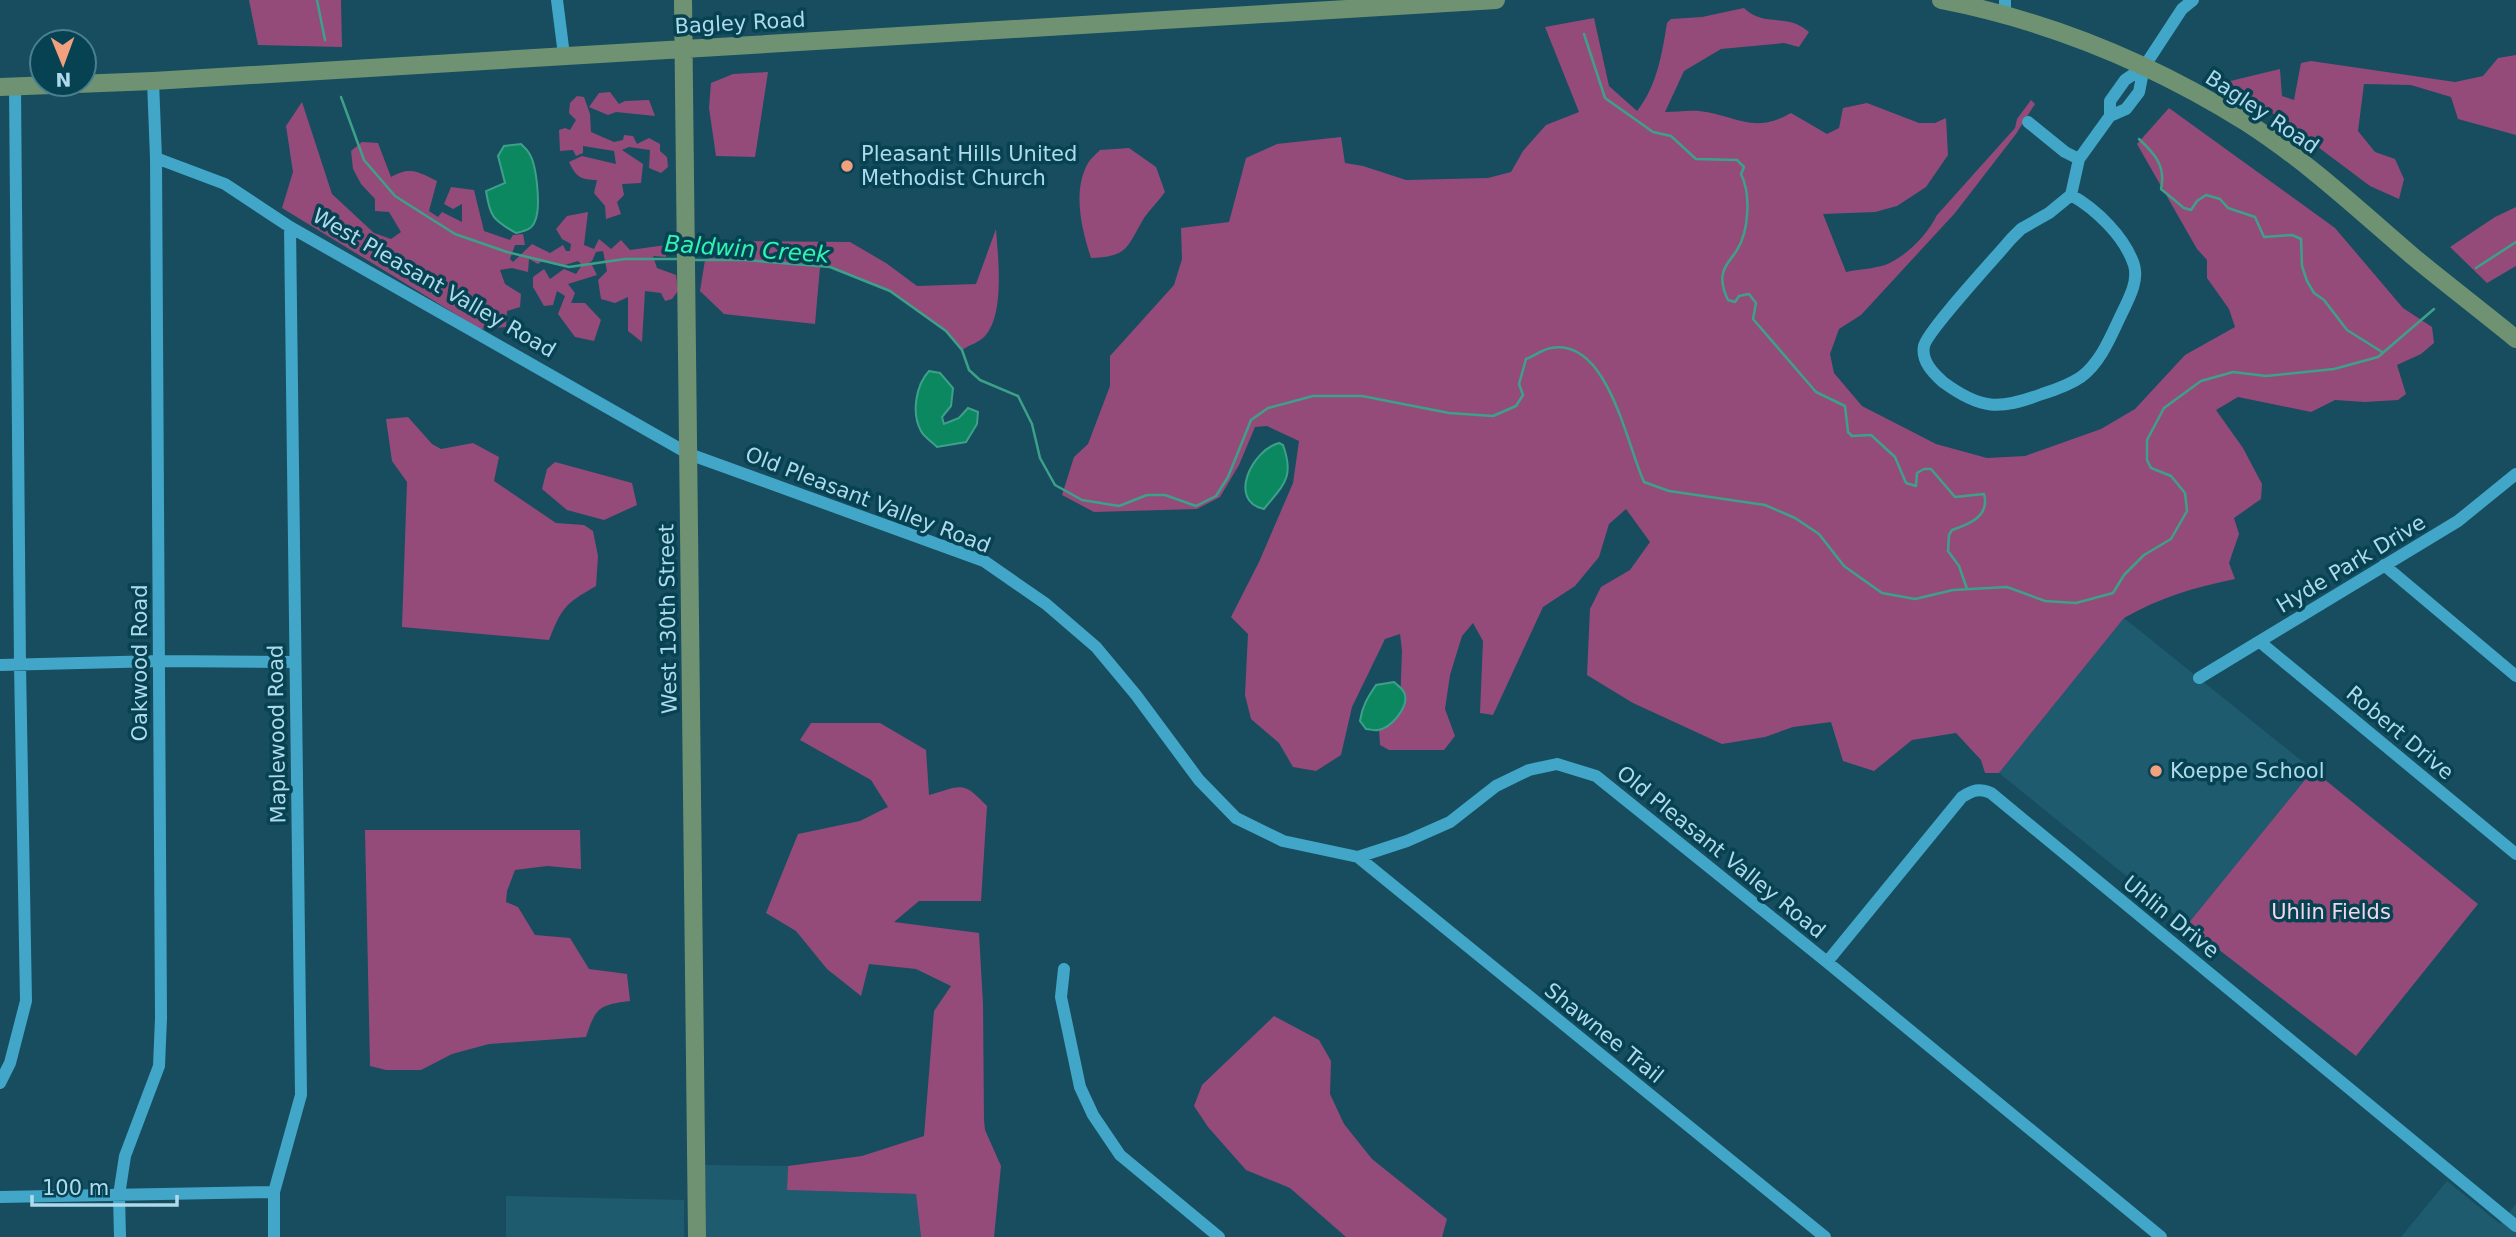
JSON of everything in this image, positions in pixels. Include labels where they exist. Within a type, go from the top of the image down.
[{"type":"main road","name":"West 130th Street","points":[[683,0],[688,247],[697,1237]]},
{"type":"main road","name":"Bagley Road","points":[[153,81],[1496,0]]},
{"type":"main road","name":"Bagley Road","points":[[1941,0],[2005,7],[2144,67],[2247,123],[2297,159],[2516,339]]},
{"type":"main road","points":[[7,87],[153,81]]},
{"type":"street","points":[[557,0],[564,55]]},
{"type":"street","points":[[2071,195],[2100,214],[2127,251],[2134,266],[2135,281],[2131,294],[2103,352],[2082,376],[2012,405],[1978,403],[1935,375],[1924,358],[1924,344],[1938,324],[2021,229],[2049,214],[2071,195],[2079,159],[2110,116],[2126,109],[2138,92],[2144,67],[2182,9],[2193,0]]},
{"type":"street","name":"Oakwood Road","points":[[120,1237],[119,1195],[125,1156],[159,1066],[161,1018],[156,158],[153,81]]},
{"type":"street","points":[[0,1083],[10,1063],[26,1001],[7,87]]},
{"type":"street","points":[[2028,122],[2065,152],[2079,159]]},
{"type":"street","name":"West Pleasant Valley Road","points":[[156,158],[225,184],[290,227],[688,454]]},
{"type":"street","name":"Maplewood Road","points":[[274,1237],[274,1192],[301,1095],[290,227]]},
{"type":"street","name":"Old Pleasant Valley Road","points":[[688,454],[984,561],[1046,604],[1096,647],[1136,695],[1199,780],[1236,818],[1283,841],[1358,857],[1407,841],[1450,822],[1496,786],[1529,770],[1557,764],[1595,776],[1827,961],[2161,1237]]},
{"type":"street","name":"Hyde Park Drive","points":[[2199,678],[2458,521],[2516,474]]},
{"type":"street","points":[[2384,565],[2516,676]]},
{"type":"street","name":"Robert Drive","points":[[2260,642],[2516,854]]},
{"type":"street","points":[[0,665],[159,661],[295,662]]},
{"type":"street","name":"Uhlin Drive","points":[[1827,961],[1962,797],[1981,789],[1991,793],[2516,1226]]},
{"type":"street","name":"Shawnee Trail","points":[[1358,857],[1825,1237]]},
{"type":"street","points":[[1064,969],[1061,997],[1080,1087],[1093,1115],[1120,1155],[1219,1237]]},
{"type":"street","points":[[0,1197],[274,1192]]},
{"type":"shaded area","points":[[521,144],[532,159],[538,207],[532,226],[516,233],[494,217],[486,191],[505,183],[498,156],[504,146]]},
{"type":"shaded area","points":[[929,371],[940,373],[953,388],[951,406],[942,417],[944,424],[959,418],[968,408],[978,412],[977,424],[966,442],[937,447],[921,431],[916,416],[916,400]]},
{"type":"shaded area","points":[[1279,443],[1283,445],[1286,456],[1287,473],[1282,487],[1264,509],[1253,504],[1247,496],[1245,486],[1260,455]]},
{"type":"shaded area","name":"Koeppe School","points":[[2124,618],[2313,770],[2187,925],[1999,773]]},
{"type":"shaded area","points":[[1394,682],[1405,695],[1404,706],[1393,721],[1383,728],[1366,729],[1360,721],[1370,694],[1376,685]]},
{"type":"shaded area","points":[[705,1165],[788,1166],[787,1190],[916,1194],[921,1237],[706,1237]]},
{"type":"shaded area","points":[[2447,1181],[2500,1224],[2516,1204],[2516,1237],[2401,1237]]},
{"type":"shaded area","points":[[506,1196],[684,1200],[684,1237],[506,1237]]},
{"type":"green space","points":[[249,0],[341,0],[342,47],[258,45]]},
{"type":"green space","points":[[1744,8],[1760,17],[1792,23],[1809,32],[1799,47],[1784,43],[1721,49],[1684,71],[1665,112],[1699,111],[1755,123],[1765,123],[1791,113],[1827,134],[1839,128],[1843,108],[1867,103],[1919,123],[1935,123],[1946,118],[1948,155],[1926,187],[1897,206],[1875,212],[1823,214],[1846,272],[1885,265],[1908,251],[2015,128],[2017,119],[2031,100],[2035,104],[2016,134],[1955,213],[1861,315],[1839,329],[1830,354],[1834,373],[1862,406],[1936,444],[1987,458],[2025,456],[2101,429],[2135,409],[2185,355],[2235,327],[2229,309],[2207,278],[2207,260],[2197,249],[2137,144],[2169,108],[2335,228],[2403,308],[2432,327],[2434,343],[2421,354],[2397,365],[2406,394],[2398,400],[2335,400],[2311,412],[2238,397],[2216,410],[2243,448],[2262,484],[2261,499],[2234,518],[2239,534],[2229,563],[2235,579],[2178,594],[2124,618],[1999,773],[1985,773],[1981,760],[1956,733],[1912,740],[1874,771],[1843,761],[1831,722],[1793,727],[1765,737],[1722,744],[1633,703],[1587,675],[1590,609],[1601,587],[1630,570],[1650,542],[1626,509],[1609,524],[1599,557],[1575,586],[1543,607],[1493,715],[1480,713],[1483,641],[1473,623],[1462,636],[1450,675],[1445,709],[1455,736],[1444,750],[1389,750],[1380,745],[1379,730],[1400,706],[1400,634],[1385,639],[1352,707],[1341,755],[1316,771],[1293,767],[1279,743],[1251,719],[1245,695],[1248,634],[1231,617],[1259,562],[1293,483],[1299,441],[1267,426],[1255,427],[1239,465],[1220,497],[1197,509],[1094,512],[1062,495],[1074,457],[1088,444],[1110,386],[1110,356],[1174,285],[1182,259],[1181,228],[1229,222],[1246,158],[1277,144],[1341,137],[1345,163],[1406,180],[1488,178],[1511,172],[1523,151],[1546,125],[1579,112],[1545,27],[1594,18],[1609,86],[1637,111],[1654,80],[1667,23],[1671,19],[1702,17]]},
{"type":"green space","points":[[2516,55],[2516,135],[2458,119],[2451,97],[2411,85],[2364,84],[2358,131],[2375,152],[2395,159],[2404,179],[2399,199],[2370,186],[2274,114],[2222,83],[2280,69],[2282,96],[2294,100],[2301,63],[2311,61],[2455,82],[2483,76],[2498,58]]},
{"type":"green space","points":[[768,72],[755,157],[716,156],[709,108],[711,83],[733,74]]},
{"type":"green space","points":[[610,92],[619,104],[625,101],[649,100],[655,116],[616,112],[608,115],[589,107],[599,93]]},
{"type":"green space","points":[[577,96],[584,97],[590,114],[591,132],[614,142],[623,140],[624,135],[633,136],[637,144],[649,138],[660,144],[660,151],[667,157],[668,167],[661,173],[649,168],[650,150],[629,147],[622,150],[643,164],[641,183],[622,184],[624,195],[617,202],[621,214],[606,219],[605,206],[594,193],[597,180],[580,177],[569,162],[582,156],[616,164],[614,151],[583,146],[583,153],[576,156],[573,150],[560,151],[559,130],[570,130],[576,120],[569,113],[570,103]]},
{"type":"green space","points":[[302,102],[332,194],[374,233],[391,239],[401,232],[389,212],[375,211],[375,199],[361,184],[353,169],[351,151],[362,142],[378,143],[391,177],[409,171],[437,181],[429,211],[438,217],[442,212],[462,222],[462,204],[453,209],[444,204],[451,187],[474,190],[484,231],[510,240],[513,235],[523,234],[525,245],[515,245],[510,259],[513,262],[532,244],[550,253],[563,245],[566,251],[570,251],[571,244],[562,239],[556,229],[567,216],[588,212],[584,245],[594,249],[599,239],[611,249],[621,240],[630,250],[666,245],[666,257],[653,256],[657,268],[676,275],[678,291],[672,299],[665,301],[661,293],[645,291],[642,342],[628,331],[628,297],[615,303],[601,299],[598,280],[607,271],[603,251],[596,252],[592,261],[585,265],[592,265],[597,275],[568,284],[575,293],[571,303],[585,303],[601,320],[594,341],[575,337],[558,314],[565,296],[557,291],[553,305],[544,306],[533,287],[533,277],[544,269],[550,279],[564,269],[576,274],[582,265],[578,261],[565,265],[543,260],[538,264],[529,259],[528,272],[512,268],[500,270],[505,284],[521,294],[520,307],[507,311],[506,327],[480,329],[282,208],[293,172],[286,126]]},
{"type":"green space","points":[[1129,148],[1156,167],[1165,192],[1144,218],[1130,243],[1120,253],[1091,258],[1080,212],[1082,178],[1089,162],[1100,150]]},
{"type":"green space","points":[[2516,207],[2516,266],[2487,283],[2450,247],[2495,217]]},
{"type":"green space","points":[[996,229],[999,285],[995,314],[985,336],[962,350],[946,331],[890,291],[830,267],[820,267],[815,324],[724,314],[700,291],[705,260],[709,259],[711,246],[721,241],[850,242],[886,263],[917,286],[976,284]]},
{"type":"green space","points":[[408,417],[432,444],[441,449],[473,443],[499,457],[494,481],[556,523],[584,525],[593,531],[598,556],[596,586],[566,607],[549,640],[402,627],[407,482],[392,461],[386,419]]},
{"type":"green space","points":[[555,462],[632,483],[637,505],[604,520],[567,510],[542,489],[547,469]]},
{"type":"green space","points":[[811,723],[880,723],[926,750],[929,795],[961,787],[972,792],[987,806],[981,901],[919,901],[894,922],[979,933],[983,1004],[984,1120],[985,1130],[1001,1166],[994,1237],[921,1237],[916,1194],[787,1190],[788,1166],[862,1156],[924,1136],[934,1011],[951,986],[916,969],[869,964],[861,996],[827,969],[796,931],[766,913],[798,834],[860,821],[888,807],[871,780],[800,740]]},
{"type":"green space","name":"Uhlin Fields","points":[[2313,770],[2478,904],[2356,1056],[2187,925]]},
{"type":"green space","points":[[365,830],[580,830],[581,869],[547,866],[515,870],[506,902],[518,907],[535,935],[570,938],[589,969],[627,974],[630,1001],[600,1009],[586,1037],[489,1044],[452,1054],[421,1070],[386,1070],[370,1066]]},
{"type":"green space","points":[[1274,1016],[1319,1040],[1331,1061],[1330,1094],[1344,1124],[1372,1159],[1447,1219],[1442,1237],[1346,1237],[1290,1188],[1246,1170],[1208,1127],[1194,1106],[1202,1085]]},
{"type":"waterway","points":[[317,0],[325,40]]},
{"type":"waterway","points":[[1584,34],[1605,98],[1653,132],[1671,136],[1696,159],[1737,160],[1744,167],[1741,174],[1746,192],[1746,223],[1741,242],[1723,273],[1723,287],[1728,300],[1735,302],[1739,296],[1749,294],[1756,303],[1753,319],[1816,392],[1845,406],[1848,432],[1852,436],[1871,435],[1895,457],[1906,483],[1916,486],[1917,473],[1931,469],[1955,497],[1984,494],[1984,508],[1977,518],[1952,530],[1949,535],[1948,551],[1959,566],[1967,589]]},
{"type":"waterway","name":"Baldwin Creek","points":[[341,97],[364,160],[395,196],[455,234],[507,252],[569,267],[625,259],[677,259]]},
{"type":"waterway","points":[[2139,139],[2158,161],[2162,174],[2161,189],[2184,208],[2191,210],[2197,201],[2206,195],[2220,199],[2228,208],[2255,217],[2264,237],[2292,235],[2301,239],[2302,266],[2314,293],[2324,300],[2347,330],[2382,352]]},
{"type":"waterway","name":"Baldwin Creek","points":[[2476,268],[2516,242]]},
{"type":"waterway","name":"Baldwin Creek","points":[[695,260],[745,260],[830,267],[890,291],[946,331],[962,350],[969,370],[980,380],[1018,396],[1032,424],[1040,458],[1055,485],[1082,500],[1119,506],[1147,495],[1165,495],[1196,506],[1216,496],[1228,477],[1251,420],[1268,408],[1313,396],[1362,396],[1449,413],[1493,416],[1516,406],[1523,395],[1519,384],[1526,359],[1551,348],[1571,349],[1587,359],[1601,376],[1622,421],[1644,482],[1669,491],[1765,505],[1795,518],[1819,534],[1844,566],[1882,593],[1915,599],[1953,590],[2007,587],[2045,601],[2076,603],[2113,593],[2124,575],[2144,555],[2171,539],[2187,511],[2185,493],[2171,476],[2151,468],[2147,460],[2147,440],[2164,408],[2201,381],[2233,372],[2266,376],[2334,369],[2378,357],[2434,309]]},
{"type":"place","name":"Pleasant Hills United Methodist Church","points":[[847,166]]},
{"type":"place","name":"Koeppe School","points":[[2156,771]]}]
